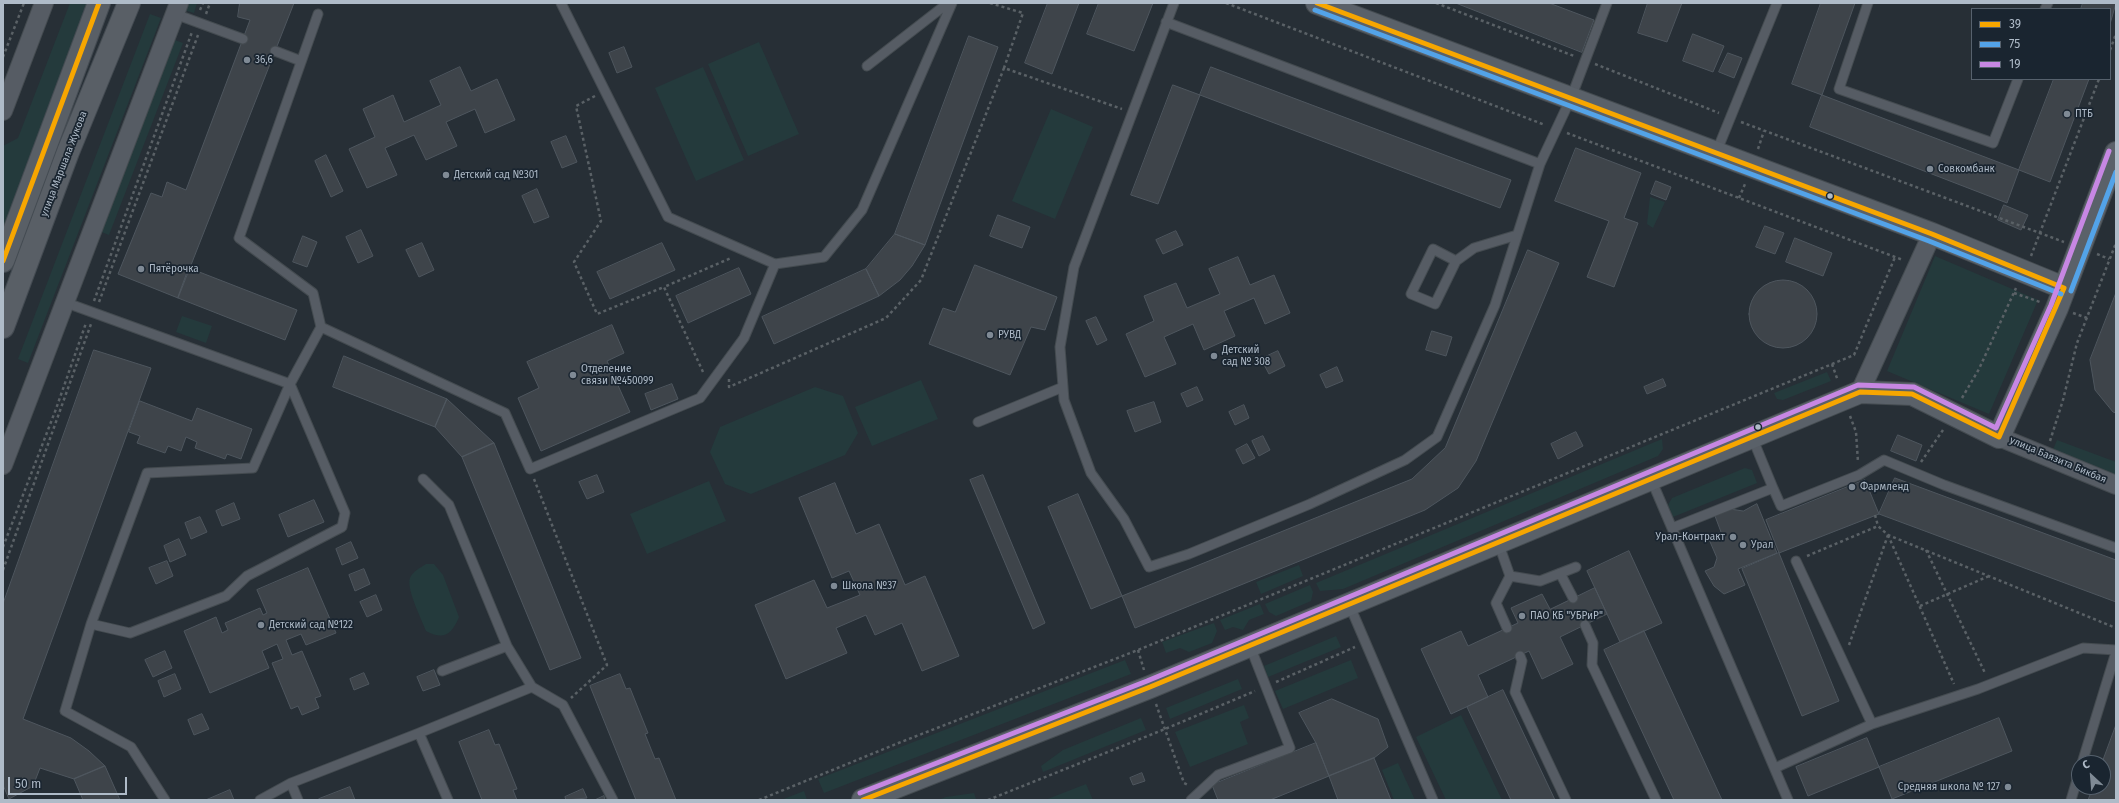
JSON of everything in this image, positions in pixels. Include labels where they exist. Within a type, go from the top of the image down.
[{"type":"main road","points":[[3,261],[99,3]]},
{"type":"main road","name":"улица Маршала Жукова","points":[[3,327],[68,152],[129,3]]},
{"type":"main road","points":[[1317,3],[1932,234],[2064,288]]},
{"type":"main road","points":[[863,800],[1150,687],[1852,395],[1912,394],[1999,437],[2064,288],[2116,153]]},
{"type":"street","points":[[3,111],[44,3]]},
{"type":"street","points":[[3,465],[177,8]]},
{"type":"street","points":[[1852,395],[1932,234]]},
{"type":"street","name":"улица Баязита Бикбая","points":[[1999,437],[2116,485]]},
{"type":"lane","points":[[561,3],[668,217],[775,264],[824,257],[862,210],[952,3]]},
{"type":"lane","points":[[867,66],[948,3]]},
{"type":"lane","points":[[1174,3],[1074,267],[1060,347],[1064,400],[1090,473],[1124,519],[1149,566],[1189,554],[1310,504],[1405,460],[1437,437],[1495,305],[1540,164],[1571,98],[1604,4]]},
{"type":"lane","points":[[1716,153],[1777,3]]},
{"type":"lane","points":[[1868,3],[1839,89],[1993,143],[2018,80]]},
{"type":"lane","points":[[177,8],[199,23],[243,39]]},
{"type":"lane","points":[[164,800],[131,748],[65,711],[91,624],[147,473],[253,468],[290,384],[321,327],[313,293],[239,238],[318,14]]},
{"type":"lane","points":[[1166,22],[1540,164]]},
{"type":"lane","points":[[275,51],[301,61]]},
{"type":"lane","points":[[1456,261],[1433,249],[1411,294],[1435,304],[1456,261],[1474,248],[1517,235]]},
{"type":"lane","points":[[321,327],[505,413],[530,469],[700,398],[744,338],[775,264]]},
{"type":"lane","points":[[64,302],[290,384],[345,513],[342,527],[247,576],[226,596],[130,633],[91,624]]},
{"type":"lane","points":[[978,422],[1063,387]]},
{"type":"lane","points":[[1752,437],[1781,506],[1860,475],[1884,460],[1944,485],[2116,548]]},
{"type":"lane","points":[[1651,479],[1788,800]]},
{"type":"lane","points":[[423,480],[449,505],[507,646],[532,688],[563,705],[613,800]]},
{"type":"lane","points":[[1672,528],[1773,488]]},
{"type":"lane","points":[[1498,542],[1510,576],[1496,604],[1507,628]]},
{"type":"lane","points":[[1796,561],[1872,724]]},
{"type":"lane","points":[[1510,576],[1540,581],[1576,567]]},
{"type":"lane","points":[[1560,573],[1573,598]]},
{"type":"lane","points":[[1349,604],[1364,643],[1433,800]]},
{"type":"lane","points":[[1585,625],[1593,643],[1592,666],[1656,800]]},
{"type":"lane","points":[[442,671],[507,646]]},
{"type":"lane","points":[[1191,800],[1218,775],[1290,748],[1250,646]]},
{"type":"lane","points":[[1775,768],[1872,724],[1990,684],[2083,648],[2116,651],[2084,755]]},
{"type":"lane","points":[[1520,656],[1522,661],[1515,692],[1566,800]]},
{"type":"lane","points":[[260,800],[291,783],[532,688]]},
{"type":"lane","points":[[419,733],[448,800]]},
{"type":"lane","points":[[291,783],[298,800]]},
{"type":"path","points":[[3,57],[24,3]]},
{"type":"path","points":[[3,570],[92,312],[199,23],[203,3]]},
{"type":"path","points":[[3,547],[56,409],[199,23],[210,3]]},
{"type":"path","points":[[729,358],[729,387],[886,318],[921,280],[1004,68],[1023,13],[990,3]]},
{"type":"path","points":[[1226,3],[1917,266]]},
{"type":"path","points":[[1436,3],[1730,118],[2109,259]]},
{"type":"path","points":[[2111,47],[2116,34]]},
{"type":"path","points":[[1004,68],[1132,112]]},
{"type":"path","points":[[605,92],[576,106],[601,221],[574,262],[597,314],[747,252]]},
{"type":"path","points":[[2046,455],[2063,400],[2077,343],[2116,243]]},
{"type":"path","points":[[759,800],[900,742],[1138,650],[1854,355],[1895,257]]},
{"type":"path","points":[[664,287],[709,385]]},
{"type":"path","points":[[1832,364],[1852,395],[1860,475]]},
{"type":"path","points":[[530,469],[607,665],[563,705]]},
{"type":"path","points":[[1875,515],[1878,526],[1888,535],[2116,628]]},
{"type":"path","points":[[1796,561],[1878,526]]},
{"type":"path","points":[[1888,535],[1959,695]]},
{"type":"path","points":[[1843,662],[1888,535]]},
{"type":"path","points":[[1926,550],[1990,684]]},
{"type":"path","points":[[1920,606],[1988,576]]},
{"type":"path","points":[[988,800],[1165,729],[1364,643]]},
{"type":"path","points":[[1138,650],[1184,782],[1198,793]]},
{"type":"green space","points":[[70,3],[90,3],[3,230],[3,146],[18,138]]},
{"type":"green space","points":[[186,3],[197,3],[194,13],[184,10]]},
{"type":"green space","points":[[150,14],[161,18],[28,363],[18,359]]},
{"type":"green space","points":[[172,39],[183,43],[109,235],[99,231]]},
{"type":"green space","points":[[759,42],[799,134],[748,156],[708,64]]},
{"type":"green space","points":[[703,67],[744,160],[696,181],[655,88]]},
{"type":"green space","points":[[1051,109],[1093,127],[1055,219],[1012,201]]},
{"type":"green space","points":[[1650,197],[1665,202],[1653,228],[1647,224]]},
{"type":"green space","points":[[1935,256],[2038,300],[1989,414],[1887,371]]},
{"type":"green space","points":[[182,316],[212,326],[206,343],[176,332]]},
{"type":"green space","points":[[1827,372],[1831,381],[1783,400],[1777,399],[1774,393]]},
{"type":"green space","points":[[921,380],[938,419],[872,446],[855,407]]},
{"type":"green space","points":[[815,387],[843,396],[858,433],[845,455],[751,494],[725,484],[710,452],[720,427]]},
{"type":"green space","points":[[1662,439],[1663,449],[1658,456],[1343,589],[1320,591],[1316,583]]},
{"type":"green space","points":[[2057,440],[2116,462],[2116,476],[2052,452]]},
{"type":"green space","points":[[1745,468],[1752,470],[1757,483],[1673,517],[1668,505],[1672,498]]},
{"type":"green space","points":[[709,481],[726,521],[647,554],[630,514]]},
{"type":"green space","points":[[426,564],[434,564],[443,575],[459,617],[453,628],[447,634],[438,635],[426,631],[410,589],[409,583],[411,576]]},
{"type":"green space","points":[[1299,565],[1303,576],[1261,594],[1256,582]]},
{"type":"green space","points":[[1310,585],[1313,592],[1311,601],[1276,616],[1269,612],[1265,604]]},
{"type":"green space","points":[[1260,604],[1264,614],[1249,620],[1243,630],[1233,627],[1225,630],[1220,620]]},
{"type":"green space","points":[[1214,623],[1217,631],[1212,643],[1189,652],[1180,648],[1166,653],[1162,642]]},
{"type":"green space","points":[[1336,636],[1341,647],[1268,677],[1264,666]]},
{"type":"green space","points":[[1125,660],[1131,674],[824,793],[818,779]]},
{"type":"green space","points":[[1351,660],[1358,678],[1283,709],[1275,691]]},
{"type":"green space","points":[[1238,679],[1242,689],[1170,719],[1166,708]]},
{"type":"green space","points":[[1244,705],[1249,718],[1240,722],[1248,744],[1190,767],[1175,732]]},
{"type":"green space","points":[[1461,715],[1502,800],[1446,800],[1416,737]]},
{"type":"green space","points":[[1141,718],[1146,730],[1043,772],[1041,766],[1063,750]]},
{"type":"green space","points":[[1398,763],[1415,800],[1394,800],[1382,770]]},
{"type":"green space","points":[[1086,784],[1093,800],[1045,800]]},
{"type":"green space","points":[[804,791],[807,800],[781,800]]},
{"type":"green space","points":[[974,793],[976,799],[974,800],[938,800],[946,797]]},
{"type":"building","points":[[240,3],[294,3],[178,298],[118,274],[151,193],[162,197],[167,182],[186,190],[250,20],[238,17]]},
{"type":"building","points":[[1048,3],[1079,3],[1052,74],[1025,63]]},
{"type":"building","points":[[1099,3],[1153,3],[1134,51],[1087,34]]},
{"type":"building","points":[[1456,3],[1549,3],[1594,20],[1582,52]]},
{"type":"building","points":[[1648,3],[1682,3],[1667,42],[1638,33]]},
{"type":"building","points":[[1821,3],[1855,3],[1822,95],[1792,84]]},
{"type":"building","points":[[2083,3],[2116,3],[2111,20],[2111,8],[2081,8]]},
{"type":"building","points":[[1693,34],[1724,46],[1713,72],[1683,61]]},
{"type":"building","points":[[969,36],[998,47],[925,245],[895,234]]},
{"type":"building","points":[[624,47],[632,67],[617,73],[609,53]]},
{"type":"building","points":[[1728,53],[1742,58],[1734,78],[1719,72]]},
{"type":"building","points":[[460,67],[471,91],[497,79],[515,120],[485,133],[475,109],[446,122],[457,146],[426,160],[414,135],[385,148],[397,175],[367,188],[349,149],[375,137],[363,109],[393,95],[404,122],[441,105],[430,81]]},
{"type":"building","points":[[1211,67],[1511,180],[1500,208],[1200,95]]},
{"type":"building","points":[[2054,80],[2089,80],[2050,182],[2019,170]]},
{"type":"building","points":[[1173,85],[1200,95],[1158,204],[1131,195]]},
{"type":"building","points":[[1822,95],[2019,170],[2007,203],[1810,127]]},
{"type":"building","points":[[566,136],[577,162],[562,168],[551,142]]},
{"type":"building","points":[[1576,148],[1641,173],[1624,218],[1638,223],[1614,287],[1587,277],[1609,221],[1555,201]]},
{"type":"building","points":[[326,155],[343,191],[331,197],[315,161]]},
{"type":"building","points":[[1656,181],[1671,187],[1666,200],[1651,194]]},
{"type":"building","points":[[537,189],[549,217],[534,223],[522,196]]},
{"type":"building","points":[[2004,205],[2028,215],[2021,230],[1998,220]]},
{"type":"building","points":[[998,215],[1030,227],[1022,248],[990,236]]},
{"type":"building","points":[[1765,226],[1784,233],[1775,254],[1756,247]]},
{"type":"building","points":[[361,230],[373,256],[358,263],[346,237]]},
{"type":"building","points":[[1176,231],[1183,245],[1163,254],[1156,240]]},
{"type":"building","points":[[895,234],[925,245],[912,266],[900,280],[879,296],[866,269]]},
{"type":"building","points":[[303,236],[317,242],[307,267],[293,262]]},
{"type":"building","points":[[1795,238],[1832,253],[1823,276],[1786,262]]},
{"type":"building","points":[[422,243],[434,270],[419,277],[406,250]]},
{"type":"building","points":[[662,243],[675,270],[610,299],[597,272]]},
{"type":"building","points":[[1528,250],[1559,263],[1476,461],[1458,488],[1425,510],[1135,628],[1122,596],[1412,479],[1445,448]]},
{"type":"building","points":[[1238,257],[1250,285],[1274,275],[1290,313],[1265,324],[1254,298],[1224,311],[1235,336],[1204,350],[1193,324],[1164,337],[1176,364],[1145,377],[1126,334],[1154,321],[1144,296],[1176,283],[1187,308],[1220,294],[1209,269]]},
{"type":"building","points":[[975,265],[1057,297],[1045,330],[1031,327],[1010,375],[929,344],[943,308],[955,312]]},
{"type":"building","points":[[189,268],[297,310],[285,340],[178,298]]},
{"type":"building","points":[[739,268],[751,294],[688,323],[676,296]]},
{"type":"building","points":[[866,269],[879,296],[774,344],[762,317]]},
{"type":"building","points":[[1783,280],[1796,283],[1807,290],[1814,301],[1817,314],[1814,327],[1807,338],[1796,345],[1783,348],[1770,345],[1759,338],[1752,327],[1749,314],[1752,301],[1759,290],[1770,283]]},
{"type":"building","points":[[2116,293],[2116,413],[2113,412],[2095,390],[2090,360]]},
{"type":"building","points":[[1096,317],[1107,340],[1097,345],[1086,321]]},
{"type":"building","name":"Отделение связи №450099","points":[[612,325],[624,353],[607,361],[630,412],[541,451],[518,398],[539,388],[527,362]]},
{"type":"building","points":[[1432,331],[1452,337],[1446,356],[1426,350]]},
{"type":"building","points":[[94,350],[151,368],[23,719],[71,738],[89,751],[105,766],[74,779],[40,768],[33,786],[9,799],[3,785],[3,604]]},
{"type":"building","points":[[1278,351],[1285,366],[1269,374],[1261,359]]},
{"type":"building","points":[[344,356],[447,399],[435,427],[333,387]]},
{"type":"building","points":[[1337,367],[1343,381],[1326,388],[1320,375]]},
{"type":"building","points":[[1663,379],[1666,386],[1647,394],[1644,387]]},
{"type":"building","points":[[672,384],[678,399],[651,410],[645,394]]},
{"type":"building","points":[[1197,387],[1203,400],[1187,407],[1181,394]]},
{"type":"building","points":[[447,399],[494,443],[462,457],[435,427]]},
{"type":"building","points":[[140,401],[192,421],[197,408],[252,429],[241,459],[227,454],[225,459],[195,448],[197,442],[186,437],[181,451],[168,446],[165,453],[137,443],[140,436],[129,432]]},
{"type":"building","points":[[1154,402],[1161,422],[1135,432],[1127,411]]},
{"type":"building","points":[[1244,405],[1249,418],[1235,425],[1229,412]]},
{"type":"building","points":[[1576,432],[1583,446],[1558,459],[1551,444]]},
{"type":"building","points":[[1898,435],[1922,445],[1916,461],[1891,451]]},
{"type":"building","points":[[1263,436],[1270,450],[1259,456],[1252,441]]},
{"type":"building","points":[[494,443],[581,658],[550,670],[462,457]]},
{"type":"building","points":[[1247,444],[1255,458],[1243,464],[1236,450]]},
{"type":"building","points":[[597,475],[604,492],[587,499],[579,482]]},
{"type":"building","points":[[983,475],[1045,623],[1033,629],[970,480]]},
{"type":"building","points":[[1895,478],[2116,560],[2116,602],[1879,514]]},
{"type":"building","points":[[1865,480],[1879,514],[1779,553],[1766,520]]},
{"type":"building","points":[[835,483],[856,534],[879,524],[905,585],[925,576],[959,656],[922,671],[902,623],[875,635],[866,615],[836,628],[847,653],[786,679],[755,605],[814,580],[827,608],[860,595],[849,571],[832,578],[799,498]]},
{"type":"building","points":[[1078,494],[1122,596],[1091,609],[1048,507]]},
{"type":"building","points":[[314,500],[324,522],[288,537],[279,515]]},
{"type":"building","points":[[234,503],[240,519],[222,526],[216,511]]},
{"type":"building","name":"Урал","points":[[1757,504],[1777,553],[1738,569],[1745,585],[1724,594],[1714,586],[1705,571],[1714,567],[1717,558],[1708,537],[1721,532],[1715,516],[1730,509],[1743,511]]},
{"type":"building","points":[[200,517],[207,532],[191,539],[185,523]]},
{"type":"building","points":[[179,539],[186,555],[170,562],[164,546]]},
{"type":"building","points":[[351,542],[358,558],[342,565],[336,549]]},
{"type":"building","points":[[1629,551],[1662,623],[1620,642],[1587,571]]},
{"type":"building","points":[[1779,553],[1839,701],[1802,716],[1742,569]]},
{"type":"building","points":[[167,561],[173,576],[156,584],[149,568]]},
{"type":"building","points":[[308,568],[336,633],[306,645],[301,634],[286,640],[292,655],[302,651],[321,696],[315,698],[319,708],[302,715],[298,706],[291,709],[272,663],[283,659],[277,644],[262,651],[269,668],[210,693],[184,631],[216,617],[222,633],[228,630],[225,623],[260,608],[263,615],[267,613],[257,590]]},
{"type":"building","points":[[364,569],[370,584],[355,591],[349,575]]},
{"type":"building","points":[[1595,588],[1607,614],[1560,637],[1573,664],[1542,679],[1529,651],[1478,675],[1488,697],[1451,714],[1421,649],[1461,631],[1468,646],[1518,623],[1511,608],[1542,594],[1550,609]]},
{"type":"building","points":[[376,595],[382,610],[367,617],[360,602]]},
{"type":"building","points":[[1644,631],[1722,800],[1674,800],[1604,650]]},
{"type":"building","points":[[165,651],[172,668],[153,677],[145,660]]},
{"type":"building","points":[[434,670],[440,685],[423,691],[417,677]]},
{"type":"building","points":[[364,673],[369,684],[354,690],[350,679]]},
{"type":"building","points":[[175,674],[181,689],[164,697],[158,681]]},
{"type":"building","points":[[620,674],[626,689],[630,688],[648,733],[645,734],[655,759],[659,758],[676,800],[636,800],[590,686]]},
{"type":"building","points":[[1503,690],[1555,800],[1511,800],[1467,707]]},
{"type":"building","points":[[1332,699],[1378,719],[1388,747],[1374,758],[1329,776],[1316,743],[1299,713]]},
{"type":"building","points":[[202,714],[209,729],[194,735],[188,720]]},
{"type":"building","points":[[1999,718],[2012,751],[1892,799],[1879,767]]},
{"type":"building","points":[[2116,725],[2116,800],[2088,800],[2090,795],[2111,795],[2111,755],[2105,755]]},
{"type":"building","points":[[489,730],[495,745],[499,744],[517,789],[513,790],[517,800],[482,800],[459,742]]},
{"type":"building","points":[[1867,738],[1879,767],[1808,796],[1796,767]]},
{"type":"building","points":[[1316,743],[1329,776],[1270,800],[1218,800],[1212,785]]},
{"type":"building","points":[[1374,758],[1391,800],[1338,800],[1329,776]]},
{"type":"building","points":[[105,766],[120,800],[83,800],[74,779]]},
{"type":"building","points":[[1142,773],[1145,781],[1133,785],[1130,778]]},
{"type":"building","points":[[350,787],[355,800],[319,799]]},
{"type":"building","points":[[583,789],[587,798],[566,800],[565,797]]},
{"type":"building","points":[[230,790],[234,800],[206,800]]},
{"type":"building","points":[[604,796],[605,800],[595,800]]},
{"type":"transit line","name":"39","points":[[3,261],[99,3]]},
{"type":"transit line","name":"39","points":[[1317,3],[1932,234],[2064,288]]},
{"type":"transit line","name":"75","points":[[1315,10],[1929,241],[2061,294]]},
{"type":"transit line","name":"19","points":[[860,793],[1147,681],[1858,385],[1914,387],[1996,428],[2051,305],[2109,151]]},
{"type":"transit line","name":"75","points":[[2071,291],[2116,172]]},
{"type":"transit line","name":"39","points":[[863,800],[1150,687],[1860,392],[1912,394],[1999,437],[2064,288]]},
{"type":"place","name":"36,6","points":[[247,60]]},
{"type":"place","name":"ПТБ","points":[[2067,114]]},
{"type":"place","name":"Совкомбанк","points":[[1930,169]]},
{"type":"place","name":"Детский сад №301","points":[[446,175]]},
{"type":"place","name":"Пятёрочка","points":[[141,269]]},
{"type":"place","name":"РУВД","points":[[990,335]]},
{"type":"place","name":"Детский сад № 308","points":[[1214,356]]},
{"type":"place","name":"Отделение связи №450099","points":[[573,375]]},
{"type":"place","name":"Фармленд","points":[[1852,487]]},
{"type":"place","name":"Урал-Контракт","points":[[1733,537]]},
{"type":"place","name":"Урал","points":[[1743,545]]},
{"type":"place","name":"Школа №37","points":[[834,586]]},
{"type":"place","name":"ПАО КБ \"УБРиР\"","points":[[1522,616]]},
{"type":"place","name":"Детский сад №122","points":[[261,625]]},
{"type":"place","name":"Средняя школа № 127","points":[[2008,787]]}]
